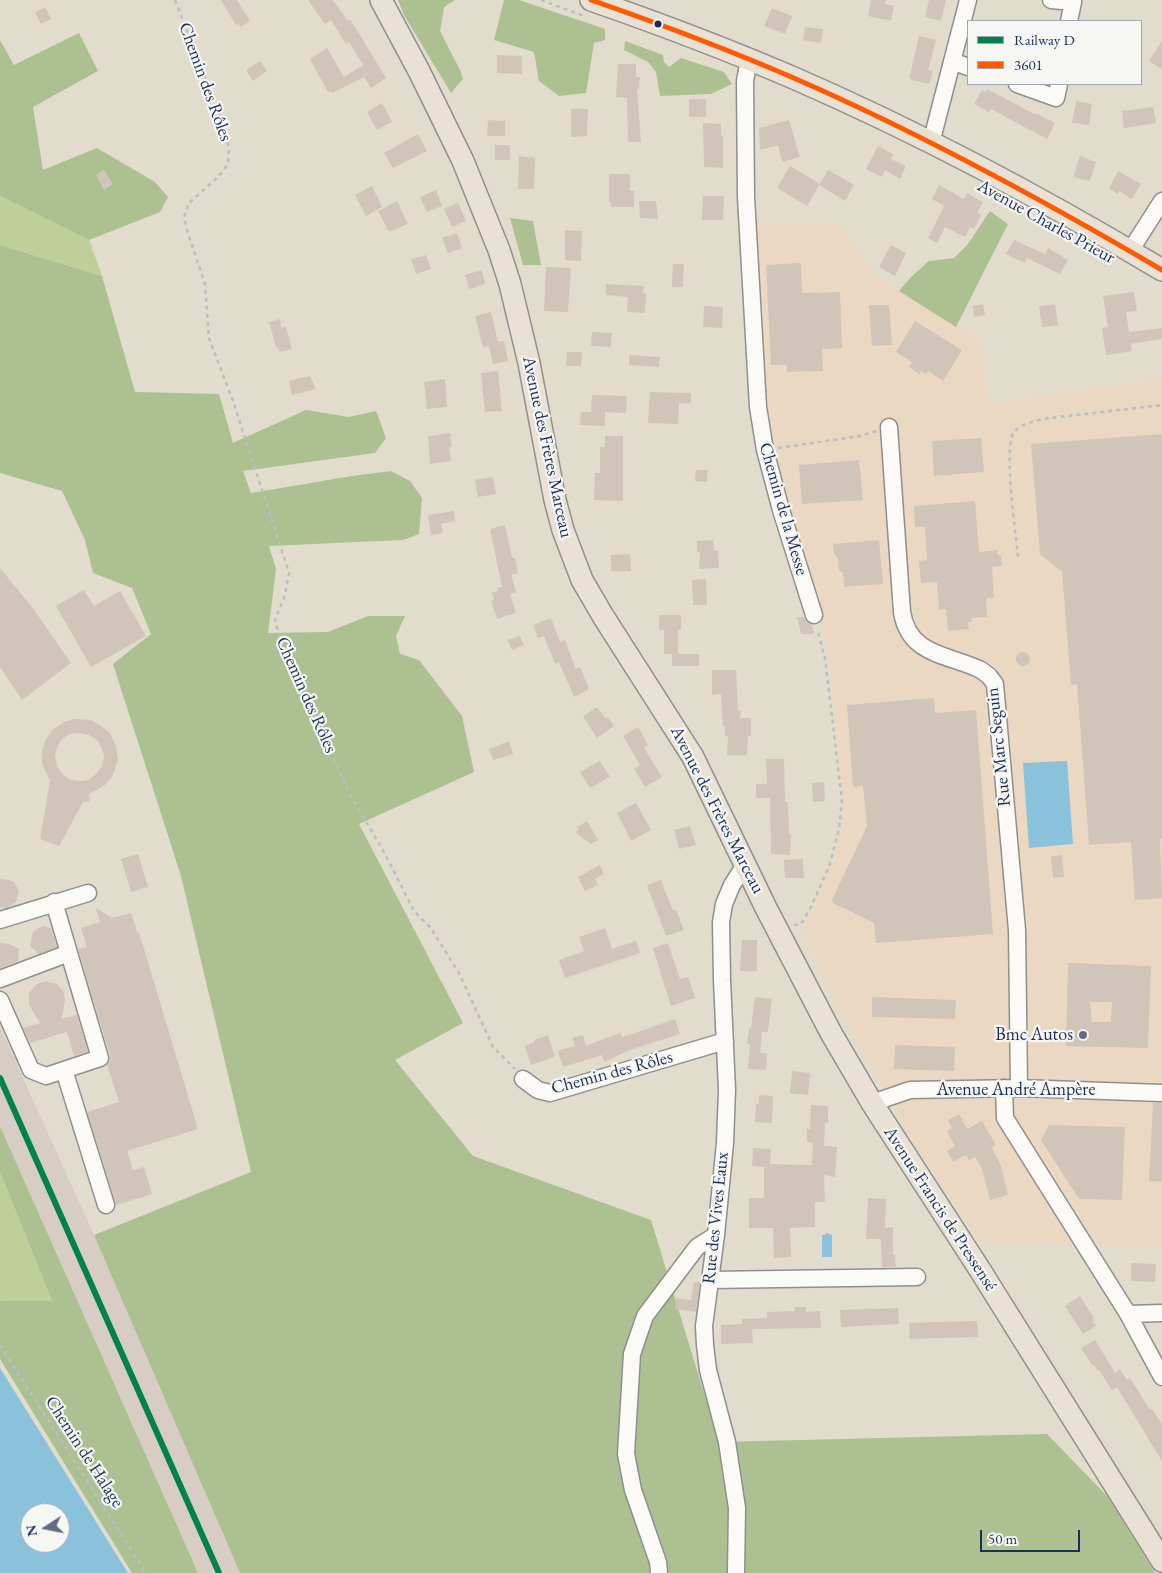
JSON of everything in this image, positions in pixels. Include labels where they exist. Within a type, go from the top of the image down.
[{"type":"main road","name":"Avenue des Frères Marceau","points":[[381,0],[453,140],[488,219],[499,250],[510,284],[527,355],[554,500],[574,564],[595,603],[693,757],[778,931]]},
{"type":"main road","name":"Avenue Charles Prieur","points":[[591,10],[700,40],[833,96],[932,143],[1040,199],[1162,270]]},
{"type":"main road","name":"Avenue Francis de Pressensé","points":[[778,931],[831,1033],[872,1104],[1162,1561]]},
{"type":"main road","name":"Avenue Francis de Pressensé","points":[[1112,1481],[1162,1547]]},
{"type":"street","points":[[932,143],[968,0]]},
{"type":"street","points":[[1052,0],[1073,2],[1069,20]]},
{"type":"street","name":"Chemin de la Messe","points":[[748,60],[746,81],[746,198],[756,383],[764,450],[814,615]]},
{"type":"street","points":[[952,61],[967,67]]},
{"type":"street","points":[[1020,85],[1056,98],[1058,85]]},
{"type":"street","points":[[1130,250],[1162,201]]},
{"type":"street","name":"Rue Marc Seguin","points":[[889,428],[905,626],[911,636],[923,648],[981,670],[995,684],[1017,930],[1011,1088],[1005,1118],[1128,1314],[1162,1377]]},
{"type":"street","name":"Rue des Vives Eaux","points":[[736,1573],[737,1508],[726,1442],[712,1386],[705,1345],[705,1317],[716,1235],[728,1090],[721,922],[724,904],[732,885],[740,871],[747,868]]},
{"type":"street","points":[[0,920],[88,893]]},
{"type":"street","points":[[0,1000],[31,1070],[46,1076],[100,1058],[54,902]]},
{"type":"street","points":[[0,979],[69,953]]},
{"type":"street","name":"Chemin des Rôles","points":[[523,1079],[538,1090],[550,1093],[726,1041]]},
{"type":"street","points":[[64,1070],[106,1205]]},
{"type":"street","name":"Avenue André Ampère","points":[[872,1104],[910,1090],[1011,1088],[1162,1093]]},
{"type":"street","points":[[659,1573],[658,1562],[633,1490],[626,1454],[632,1354],[645,1316],[697,1246],[716,1235]]},
{"type":"street","points":[[710,1280],[918,1277]]},
{"type":"street","points":[[1128,1314],[1162,1313]]},
{"type":"path","name":"Chemin des Rôles","points":[[175,0],[224,125],[230,149],[228,164],[219,176],[189,203],[184,217],[205,284],[209,338],[233,401],[288,573],[285,594],[275,620],[281,642],[348,792],[384,852],[414,911],[430,927],[459,973],[493,1047],[523,1079]]},
{"type":"path","points":[[541,0],[591,10]]},
{"type":"path","points":[[1018,557],[1010,462],[1010,446],[1013,433],[1024,424],[1042,419],[1162,405]]},
{"type":"path","points":[[764,450],[860,436],[889,428]]},
{"type":"path","points":[[778,931],[800,924],[810,909],[829,867],[840,819],[842,801],[825,658],[814,615]]},
{"type":"path","name":"Chemin de Halage","points":[[0,1345],[146,1573]]},
{"type":"shaded area","points":[[840,223],[874,275],[979,341],[988,404],[1162,379],[1162,1248],[978,1242],[910,1136],[832,996],[803,928],[821,894],[842,833],[842,801],[829,658],[780,478],[764,392],[754,225]]},
{"type":"shaded area","points":[[0,1027],[94,1235],[240,1573],[198,1573],[0,1126]]},
{"type":"green space","points":[[398,0],[455,0],[444,7],[440,31],[463,79],[451,93],[404,15]]},
{"type":"green space","points":[[504,0],[519,0],[605,29],[605,40],[594,43],[586,93],[559,96],[539,81],[534,52],[494,40]]},
{"type":"green space","points":[[79,33],[98,71],[33,107],[43,170],[97,148],[155,182],[168,197],[160,212],[89,240],[0,196],[0,40],[14,65]]},
{"type":"green space","points":[[625,41],[663,55],[664,62],[669,67],[681,58],[724,72],[732,84],[711,94],[660,96],[656,72],[648,62],[624,50]]},
{"type":"green space","points":[[0,196],[89,240],[102,276],[0,245]]},
{"type":"green space","points":[[990,211],[1008,224],[956,327],[899,291],[929,261],[954,258],[968,244]]},
{"type":"green space","points":[[510,218],[533,221],[541,265],[523,265]]},
{"type":"green space","points":[[0,245],[102,276],[135,392],[219,394],[233,443],[306,410],[349,417],[376,411],[386,438],[375,453],[243,471],[251,493],[391,471],[410,481],[422,498],[419,534],[403,540],[269,546],[276,569],[268,633],[328,632],[368,616],[405,616],[396,636],[400,654],[419,660],[462,716],[474,772],[359,824],[463,1023],[395,1060],[473,1156],[651,1220],[719,1442],[1047,1434],[1108,1497],[1155,1573],[240,1573],[94,1235],[251,1172],[181,876],[113,664],[151,634],[132,588],[93,573],[85,540],[62,491],[0,473]]},
{"type":"green space","points":[[0,1126],[198,1573],[132,1573],[0,1359],[0,1299],[2,1301],[52,1301],[0,1172]]},
{"type":"green space","points":[[0,1172],[52,1301],[2,1301],[0,1299]]},
{"type":"water","points":[[1067,761],[1073,844],[1029,848],[1023,763]]},
{"type":"water","points":[[826,1233],[832,1235],[832,1257],[822,1257],[822,1235]]},
{"type":"water","points":[[0,1368],[128,1573],[0,1573]]},
{"type":"building","points":[[221,0],[237,0],[250,21],[240,27],[238,23],[236,25]]},
{"type":"building","points":[[308,0],[333,0],[348,21],[350,19],[386,78],[371,88],[364,77],[332,93],[331,91],[328,92],[310,59],[327,48],[344,77],[363,65],[349,42],[346,44],[331,20],[325,24]]},
{"type":"building","points":[[871,0],[886,0],[885,4],[894,6],[891,21],[868,16]]},
{"type":"building","points":[[929,0],[946,0],[941,21],[925,17]]},
{"type":"building","points":[[45,7],[51,19],[41,24],[35,12]]},
{"type":"building","points":[[772,8],[792,16],[785,34],[764,26]]},
{"type":"building","points":[[805,27],[823,29],[821,43],[803,40]]},
{"type":"building","points":[[919,36],[936,40],[928,70],[933,71],[929,84],[909,79]]},
{"type":"building","points":[[1162,41],[1162,69],[1149,61]]},
{"type":"building","points":[[497,55],[522,56],[522,74],[497,73]]},
{"type":"building","points":[[260,61],[267,71],[253,81],[246,70]]},
{"type":"building","points":[[618,64],[636,64],[636,77],[640,77],[639,89],[637,89],[641,142],[628,142],[627,98],[616,97]]},
{"type":"building","points":[[987,89],[1055,123],[1047,139],[991,109],[989,112],[974,104],[982,90],[986,92]]},
{"type":"building","points":[[689,99],[706,99],[706,117],[689,117]]},
{"type":"building","points":[[1076,101],[1092,104],[1089,125],[1072,123]]},
{"type":"building","points":[[382,103],[392,122],[377,130],[367,112]]},
{"type":"building","points":[[1153,107],[1156,123],[1124,128],[1122,111]]},
{"type":"building","points":[[571,109],[588,109],[587,136],[571,137]]},
{"type":"building","points":[[488,120],[505,121],[505,136],[487,136]]},
{"type":"building","points":[[789,120],[800,157],[782,162],[778,145],[760,150],[759,128]]},
{"type":"building","points":[[703,123],[721,124],[723,168],[704,167]]},
{"type":"building","points":[[418,134],[427,151],[393,168],[384,153]]},
{"type":"building","points":[[495,145],[510,145],[510,160],[495,160]]},
{"type":"building","points":[[878,146],[893,154],[891,159],[906,166],[900,179],[885,170],[882,177],[866,169]]},
{"type":"building","points":[[519,156],[535,158],[534,189],[518,189]]},
{"type":"building","points":[[1080,156],[1096,162],[1090,181],[1073,177]]},
{"type":"building","points":[[790,166],[820,184],[828,170],[854,185],[845,201],[819,185],[807,206],[777,188]]},
{"type":"building","points":[[104,170],[113,184],[104,190],[96,175]]},
{"type":"building","points":[[1118,171],[1141,184],[1132,199],[1119,191],[1118,194],[1109,188]]},
{"type":"building","points":[[609,174],[630,174],[630,191],[634,191],[634,207],[611,207],[611,202],[609,202]]},
{"type":"building","points":[[939,185],[964,199],[967,193],[983,202],[977,213],[981,215],[974,229],[970,227],[965,237],[945,227],[937,243],[928,238],[944,206],[932,199]]},
{"type":"building","points":[[372,186],[382,207],[366,216],[355,195]]},
{"type":"building","points":[[436,190],[442,206],[427,212],[420,197]]},
{"type":"building","points":[[703,196],[724,196],[723,220],[702,220]]},
{"type":"building","points":[[397,201],[408,224],[389,232],[378,211]]},
{"type":"building","points":[[639,201],[656,201],[658,219],[640,218]]},
{"type":"building","points":[[458,203],[466,221],[452,227],[444,209]]},
{"type":"building","points":[[565,230],[582,231],[581,261],[565,260]]},
{"type":"building","points":[[457,233],[462,248],[448,253],[442,238]]},
{"type":"building","points":[[1014,240],[1045,254],[1048,248],[1068,260],[1060,274],[1027,258],[1025,263],[1006,254]]},
{"type":"building","points":[[891,245],[906,253],[895,276],[879,267]]},
{"type":"building","points":[[426,255],[431,269],[416,274],[411,259]]},
{"type":"building","points":[[801,263],[802,293],[840,292],[842,348],[822,349],[823,371],[787,372],[787,365],[771,365],[766,265]]},
{"type":"building","points":[[673,264],[684,264],[683,287],[672,287]]},
{"type":"building","points":[[546,267],[571,268],[568,312],[544,311]]},
{"type":"building","points":[[482,270],[485,284],[469,289],[465,275]]},
{"type":"building","points":[[606,284],[644,286],[643,293],[646,293],[645,313],[627,312],[628,297],[606,295]]},
{"type":"building","points":[[1134,292],[1137,311],[1126,312],[1129,332],[1162,328],[1162,339],[1131,344],[1132,351],[1106,355],[1102,328],[1108,327],[1103,296]]},
{"type":"building","points":[[983,304],[985,315],[974,317],[973,306]]},
{"type":"building","points":[[1055,304],[1058,325],[1042,327],[1039,306]]},
{"type":"building","points":[[869,305],[889,305],[892,345],[872,346]]},
{"type":"building","points":[[704,306],[723,307],[722,328],[703,327]]},
{"type":"building","points":[[491,312],[498,342],[504,341],[508,361],[493,364],[489,346],[483,347],[475,316]]},
{"type":"building","points":[[280,319],[281,328],[286,327],[292,349],[280,352],[278,347],[276,347],[269,322]]},
{"type":"building","points":[[915,321],[962,350],[943,381],[928,371],[926,374],[921,371],[919,374],[909,367],[912,362],[896,352]]},
{"type":"building","points":[[592,332],[612,333],[611,347],[591,346]]},
{"type":"building","points":[[567,352],[582,352],[581,366],[566,366]]},
{"type":"building","points":[[629,355],[660,357],[659,367],[629,365]]},
{"type":"building","points":[[498,371],[502,411],[485,412],[481,373]]},
{"type":"building","points":[[310,376],[316,389],[292,395],[289,381]]},
{"type":"building","points":[[445,379],[447,407],[427,409],[424,382]]},
{"type":"building","points":[[650,392],[691,393],[691,403],[679,403],[678,424],[648,423]]},
{"type":"building","points":[[592,395],[627,396],[626,413],[605,412],[605,426],[580,425],[581,412],[591,412]]},
{"type":"building","points":[[450,433],[451,461],[430,464],[428,436]]},
{"type":"building","points":[[1162,434],[1162,839],[1160,839],[1162,898],[1135,900],[1131,842],[1089,845],[1077,684],[1071,685],[1062,572],[1040,554],[1031,444]]},
{"type":"building","points":[[605,436],[623,436],[623,501],[594,500],[595,473],[600,473],[600,447],[605,447]]},
{"type":"building","points":[[981,438],[984,472],[934,476],[932,441]]},
{"type":"building","points":[[859,460],[863,500],[802,504],[799,465]]},
{"type":"building","points":[[696,470],[708,470],[707,482],[695,481]]},
{"type":"building","points":[[493,477],[496,494],[478,497],[475,480]]},
{"type":"building","points":[[975,501],[979,552],[998,550],[998,555],[1001,555],[1002,566],[992,567],[994,598],[986,598],[987,617],[971,618],[972,622],[968,622],[969,629],[948,631],[946,609],[939,610],[937,582],[921,583],[919,561],[927,560],[925,527],[915,527],[914,506]]},
{"type":"building","points":[[454,511],[455,521],[441,524],[443,533],[431,535],[428,515]]},
{"type":"building","points":[[505,525],[512,558],[515,558],[518,573],[511,575],[516,592],[510,594],[516,613],[497,619],[491,601],[494,600],[492,593],[498,591],[497,588],[502,587],[490,529]]},
{"type":"building","points":[[713,540],[714,551],[718,551],[719,568],[699,569],[700,552],[697,552],[697,541]]},
{"type":"building","points":[[879,540],[883,584],[844,587],[843,573],[839,570],[838,558],[834,554],[833,544]]},
{"type":"building","points":[[630,554],[631,571],[611,571],[611,555]]},
{"type":"building","points":[[0,568],[32,607],[71,663],[22,700],[0,667]]},
{"type":"building","points":[[706,579],[707,605],[693,605],[692,580]]},
{"type":"building","points":[[84,590],[94,606],[120,591],[146,636],[91,667],[56,606]]},
{"type":"building","points":[[659,615],[681,615],[681,630],[678,630],[678,654],[664,654],[664,630],[659,630]]},
{"type":"building","points":[[797,617],[804,617],[812,625],[814,634],[801,634]]},
{"type":"building","points":[[551,618],[560,642],[565,640],[576,669],[580,667],[588,686],[588,690],[574,697],[559,662],[555,664],[544,636],[538,638],[533,625]]},
{"type":"building","points":[[520,636],[524,645],[512,650],[508,640]]},
{"type":"building","points":[[1020,652],[1026,652],[1030,659],[1026,666],[1020,666],[1016,662],[1016,656]]},
{"type":"building","points":[[672,654],[699,654],[699,666],[672,666]]},
{"type":"building","points":[[712,670],[736,670],[738,711],[741,711],[740,718],[751,718],[751,736],[748,736],[747,755],[727,755],[728,736],[725,736],[725,726],[723,726],[721,694],[712,695]]},
{"type":"building","points":[[934,698],[935,713],[976,710],[993,934],[876,943],[874,923],[831,902],[867,826],[863,786],[853,787],[847,705]]},
{"type":"building","points":[[597,707],[606,719],[608,717],[614,726],[597,738],[583,716]]},
{"type":"building","points":[[74,719],[92,720],[104,728],[110,733],[116,746],[118,760],[112,777],[105,785],[89,794],[90,801],[83,802],[59,846],[40,839],[50,781],[42,764],[42,749],[52,730],[64,722]],"holes":[[[80,733],[89,735],[97,740],[102,748],[104,757],[102,766],[88,780],[69,779],[62,774],[57,766],[55,756],[57,747],[62,739],[70,734]]]},
{"type":"building","points":[[638,727],[648,745],[644,748],[662,777],[645,787],[634,769],[640,765],[623,736]]},
{"type":"building","points":[[509,741],[513,754],[493,760],[489,749]]},
{"type":"building","points":[[766,759],[784,759],[785,802],[788,802],[789,834],[791,834],[790,855],[771,854],[770,798],[756,798],[756,784],[767,784]]},
{"type":"building","points":[[600,761],[610,777],[590,788],[580,772]]},
{"type":"building","points":[[824,782],[825,801],[813,802],[812,783]]},
{"type":"building","points":[[636,803],[651,830],[631,841],[617,813]]},
{"type":"building","points":[[587,821],[598,840],[591,844],[575,832],[579,830],[577,827]]},
{"type":"building","points":[[690,826],[696,845],[679,849],[674,830]]},
{"type":"building","points":[[138,854],[148,887],[131,892],[121,859]]},
{"type":"building","points":[[1062,855],[1064,877],[1053,878],[1051,856]]},
{"type":"building","points":[[803,859],[804,878],[785,878],[784,860]]},
{"type":"building","points":[[600,865],[604,874],[595,879],[598,885],[585,891],[578,877]]},
{"type":"building","points":[[0,879],[14,882],[19,891],[16,902],[6,908],[0,907]]},
{"type":"building","points":[[661,880],[673,911],[676,910],[684,930],[666,936],[647,885]]},
{"type":"building","points":[[96,908],[112,918],[131,913],[137,932],[139,932],[198,1129],[127,1151],[133,1170],[144,1167],[152,1194],[116,1205],[87,1112],[119,1102],[107,1065],[110,1061],[110,1055],[78,949],[87,947],[81,928],[100,922]]},
{"type":"building","points":[[42,926],[51,928],[57,947],[39,954],[30,946],[33,932]]},
{"type":"building","points":[[605,928],[612,949],[636,941],[640,953],[565,978],[559,960],[584,951],[579,937]]},
{"type":"building","points":[[742,940],[757,940],[757,971],[740,971]]},
{"type":"building","points":[[0,943],[9,944],[19,949],[18,961],[0,968]]},
{"type":"building","points":[[668,943],[680,979],[688,977],[695,998],[671,1006],[653,948]]},
{"type":"building","points":[[1068,963],[1151,966],[1148,1048],[1066,1046]],"holes":[[[1090,1002],[1112,1002],[1111,1022],[1092,1022]]]},
{"type":"building","points":[[46,981],[57,984],[63,991],[65,999],[62,1019],[77,1015],[88,1052],[74,1056],[67,1032],[30,1043],[23,1028],[40,1023],[29,1005],[29,993],[37,984]]},
{"type":"building","points":[[755,997],[772,999],[768,1032],[762,1032],[760,1053],[767,1054],[766,1070],[748,1069],[750,1044],[747,1044]]},
{"type":"building","points":[[872,997],[956,1000],[955,1019],[872,1017]]},
{"type":"building","points":[[675,1019],[680,1034],[627,1051],[604,1062],[602,1055],[563,1067],[558,1051],[575,1046],[572,1038],[583,1035],[586,1046],[620,1033],[622,1037]]},
{"type":"building","points":[[548,1035],[555,1057],[531,1065],[525,1046],[535,1042],[534,1040]]},
{"type":"building","points":[[895,1045],[955,1047],[954,1071],[894,1069]]},
{"type":"building","points":[[792,1071],[810,1073],[808,1095],[790,1093]]},
{"type":"building","points":[[759,1095],[773,1096],[772,1123],[755,1122],[756,1104],[759,1104]]},
{"type":"building","points":[[1153,1103],[1162,1103],[1162,1182],[1149,1181]]},
{"type":"building","points":[[811,1105],[828,1106],[828,1123],[825,1123],[824,1146],[837,1147],[835,1177],[824,1175],[825,1202],[815,1202],[815,1227],[790,1228],[791,1257],[774,1258],[773,1228],[749,1228],[749,1198],[764,1198],[764,1167],[752,1166],[753,1148],[771,1149],[770,1164],[812,1165],[813,1143],[807,1142],[807,1129],[810,1129]]},
{"type":"building","points":[[959,1114],[967,1129],[982,1121],[996,1145],[992,1148],[1001,1166],[1008,1195],[990,1200],[982,1169],[975,1157],[969,1160],[966,1155],[953,1162],[947,1151],[955,1146],[947,1131],[952,1129],[948,1120]]},
{"type":"building","points":[[1049,1125],[1125,1127],[1122,1200],[1079,1199],[1041,1140]]},
{"type":"building","points":[[868,1198],[886,1199],[885,1228],[893,1227],[893,1255],[895,1255],[896,1267],[882,1267],[881,1239],[866,1239]]},
{"type":"building","points":[[1131,1263],[1156,1264],[1155,1282],[1131,1281]]},
{"type":"building","points":[[694,1282],[700,1282],[696,1312],[675,1309],[676,1298],[691,1300]]},
{"type":"building","points":[[1080,1296],[1094,1318],[1092,1320],[1096,1326],[1083,1334],[1065,1306]]},
{"type":"building","points":[[795,1307],[806,1307],[806,1312],[820,1311],[821,1328],[752,1329],[753,1343],[721,1344],[721,1325],[742,1324],[742,1319],[767,1318],[767,1312],[795,1311]]},
{"type":"building","points":[[898,1308],[899,1324],[841,1327],[840,1310]]},
{"type":"building","points":[[977,1321],[978,1337],[910,1339],[909,1323]]},
{"type":"building","points":[[1095,1340],[1115,1373],[1120,1369],[1127,1380],[1130,1378],[1150,1410],[1152,1409],[1162,1424],[1162,1461],[1117,1387],[1112,1390],[1081,1348]]},
{"type":"rail line","name":"D","points":[[0,1078],[219,1573]]},
{"type":"transit line","name":"3601","points":[[591,0],[669,28],[796,79],[890,122],[982,169],[1162,270]]},
{"type":"place","name":"Bmc Autos","points":[[1083,1035]]}]
